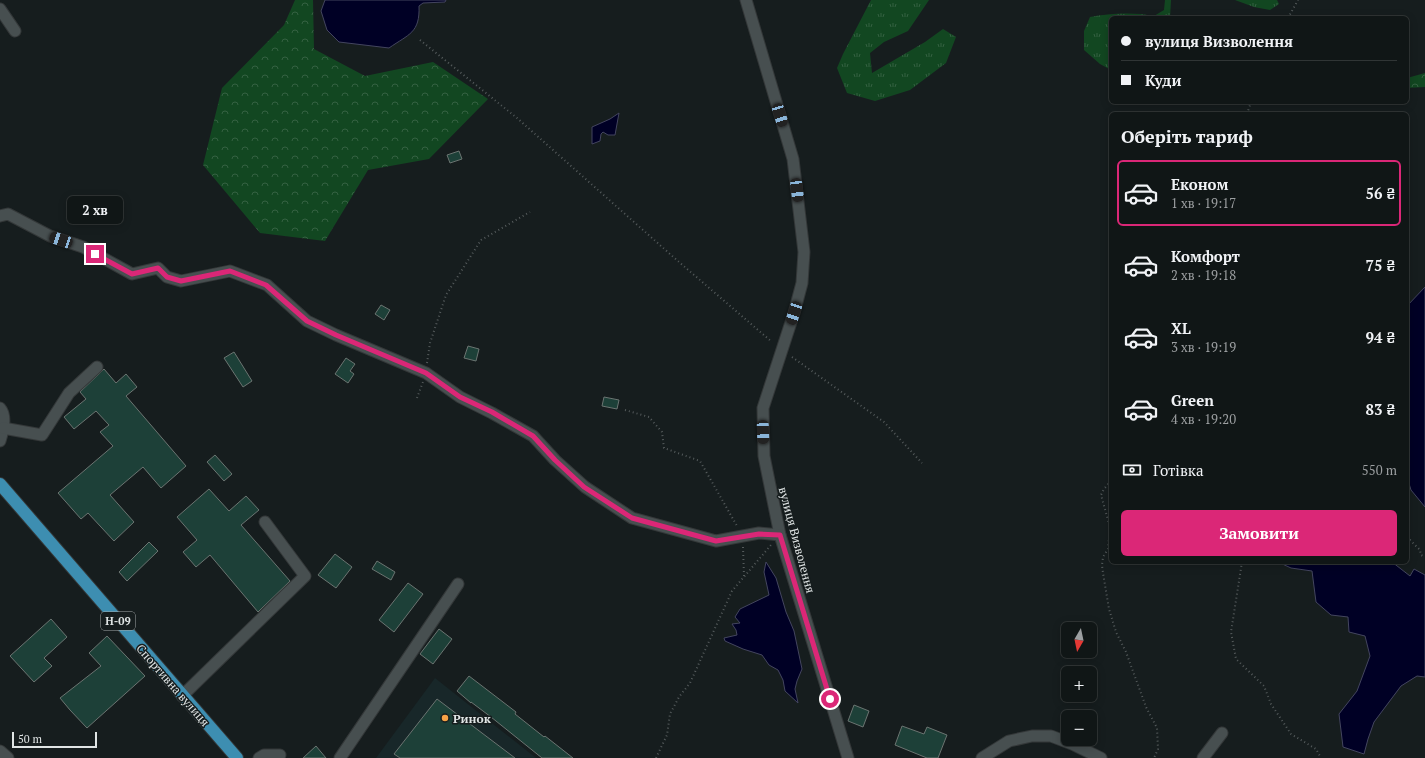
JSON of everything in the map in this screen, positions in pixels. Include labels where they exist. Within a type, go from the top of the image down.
[{"type":"main road","name":"Спортивна вулиця","points":[[0,484],[236,758]]},
{"type":"street","name":"вулиця Визволення","points":[[746,0],[757,42],[793,159],[804,252],[802,283],[782,350],[762,408],[764,456],[780,535],[848,758]]},
{"type":"street","points":[[0,8],[15,31]]},
{"type":"street","points":[[0,216],[8,214],[50,236],[83,247],[132,274],[158,268],[167,277],[181,281],[230,271],[266,285],[307,321],[336,335],[426,373],[460,397],[492,412],[533,436],[555,460],[584,487],[632,518],[716,541],[759,534],[780,535]]},
{"type":"street","points":[[3,428],[42,435],[69,393],[97,367]]},
{"type":"street","points":[[0,408],[3,411],[3,428],[0,441]]},
{"type":"street","points":[[182,696],[305,576],[265,522]]},
{"type":"street","points":[[340,758],[458,584]]},
{"type":"street","points":[[1203,758],[1222,733]]},
{"type":"street","points":[[982,758],[1009,741],[1032,736],[1051,736],[1101,758]]},
{"type":"street","points":[[0,751],[8,758]]},
{"type":"street","points":[[260,758],[264,755],[280,755]]},
{"type":"path","points":[[1289,16],[1298,0]]},
{"type":"path","points":[[420,40],[517,118],[679,262],[782,350],[884,422],[922,463]]},
{"type":"path","points":[[416,398],[426,373],[430,343],[446,295],[482,240],[530,212]]},
{"type":"path","points":[[625,410],[649,417],[662,432],[664,448],[700,461],[742,536],[744,576]]},
{"type":"path","points":[[1109,483],[1104,489],[1102,495],[1109,523]]},
{"type":"path","points":[[656,758],[667,735],[670,714],[679,697],[690,683],[732,591],[780,535]]},
{"type":"path","points":[[1109,538],[1108,549],[1102,565],[1109,608],[1116,632],[1140,686],[1146,707],[1157,728],[1158,749],[1154,758]]},
{"type":"path","points":[[1409,540],[1420,550],[1421,555],[1425,557]]},
{"type":"path","points":[[1242,564],[1231,632],[1236,659],[1264,686],[1271,704],[1291,734],[1316,749],[1321,758]]},
{"type":"shaded area","name":"Ринок","points":[[435,678],[536,758],[376,758]]},
{"type":"green space","points":[[295,0],[313,0],[314,49],[365,76],[433,62],[488,99],[429,159],[368,170],[325,241],[260,233],[203,165],[222,88],[284,25]]},
{"type":"green space","points":[[871,0],[929,0],[908,31],[884,42],[870,53],[872,73],[925,42],[943,29],[956,37],[946,63],[910,90],[875,101],[847,93],[837,68]]},
{"type":"green space","points":[[1165,0],[1171,0],[1170,16],[1154,16],[1164,10]]},
{"type":"green space","points":[[1235,0],[1277,0],[1279,4],[1270,10],[1254,7]]},
{"type":"green space","points":[[1139,14],[1154,16],[1109,16],[1109,69],[1100,64],[1084,50],[1084,31],[1090,17]]},
{"type":"green space","points":[[1425,73],[1425,87],[1409,88],[1409,77]]},
{"type":"water","points":[[325,0],[446,0],[445,2],[423,3],[419,6],[418,22],[412,32],[389,48],[339,42],[327,30],[321,11]]},
{"type":"water","points":[[619,113],[615,135],[608,135],[603,132],[601,134],[600,141],[592,144],[592,127]]},
{"type":"water","points":[[1425,287],[1425,507],[1411,490],[1409,484],[1409,304]]},
{"type":"water","points":[[766,562],[776,578],[786,612],[794,631],[802,669],[795,689],[798,703],[785,691],[783,680],[778,670],[769,665],[762,655],[725,641],[724,638],[737,635],[732,624],[740,623],[735,617],[740,609],[769,595],[764,572]]},
{"type":"water","points":[[1282,564],[1395,564],[1410,576],[1414,569],[1425,575],[1425,677],[1417,676],[1401,686],[1374,722],[1364,754],[1343,747],[1339,714],[1357,691],[1370,656],[1365,636],[1349,632],[1348,617],[1331,615],[1316,602],[1312,571],[1291,568]]},
{"type":"building","points":[[459,151],[462,159],[450,163],[447,155]]},
{"type":"building","points":[[381,305],[390,310],[384,320],[375,314]]},
{"type":"building","points":[[468,346],[479,349],[476,361],[464,358]]},
{"type":"building","points":[[234,352],[252,381],[243,387],[224,358]]},
{"type":"building","points":[[346,358],[355,364],[350,371],[354,374],[348,383],[335,374]]},
{"type":"building","points":[[104,369],[116,383],[126,374],[137,387],[126,396],[186,466],[161,488],[143,467],[110,495],[134,522],[114,541],[88,513],[81,519],[58,493],[113,446],[100,432],[109,425],[96,411],[74,429],[64,417],[86,399],[80,392]]},
{"type":"building","points":[[604,397],[619,400],[617,409],[602,406]]},
{"type":"building","points":[[215,455],[232,474],[224,481],[207,462]]},
{"type":"building","points":[[209,489],[229,511],[246,496],[259,510],[241,525],[290,581],[258,612],[210,555],[196,567],[183,552],[197,540],[177,517]]},
{"type":"building","points":[[149,542],[158,551],[127,581],[119,572]]},
{"type":"building","points":[[335,554],[352,567],[336,588],[318,575]]},
{"type":"building","points":[[377,561],[395,572],[391,580],[372,569]]},
{"type":"building","points":[[408,583],[423,594],[394,632],[379,620]]},
{"type":"building","points":[[51,619],[67,637],[44,658],[52,666],[34,682],[10,656]]},
{"type":"building","points":[[439,629],[452,639],[433,664],[420,654]]},
{"type":"building","points":[[107,636],[145,676],[87,728],[60,698],[101,666],[89,653]]},
{"type":"building","points":[[469,676],[516,712],[515,714],[544,737],[545,736],[573,758],[542,758],[471,703],[457,691]]},
{"type":"building","points":[[437,699],[515,758],[400,758],[394,754]]},
{"type":"building","points":[[854,705],[869,711],[863,727],[848,721]]},
{"type":"building","points":[[902,726],[924,734],[927,727],[947,735],[938,758],[927,758],[895,745]]},
{"type":"building","points":[[316,746],[326,758],[303,758]]},
{"type":"place","name":"Ринок","points":[[445,718]]},
{"type":"route","points":[[95,254],[132,274],[158,268],[167,277],[181,281],[230,271],[266,285],[307,321],[336,335],[426,373],[460,397],[492,412],[533,436],[555,460],[584,487],[632,518],[716,541],[759,534],[780,535],[830,699]]}]
